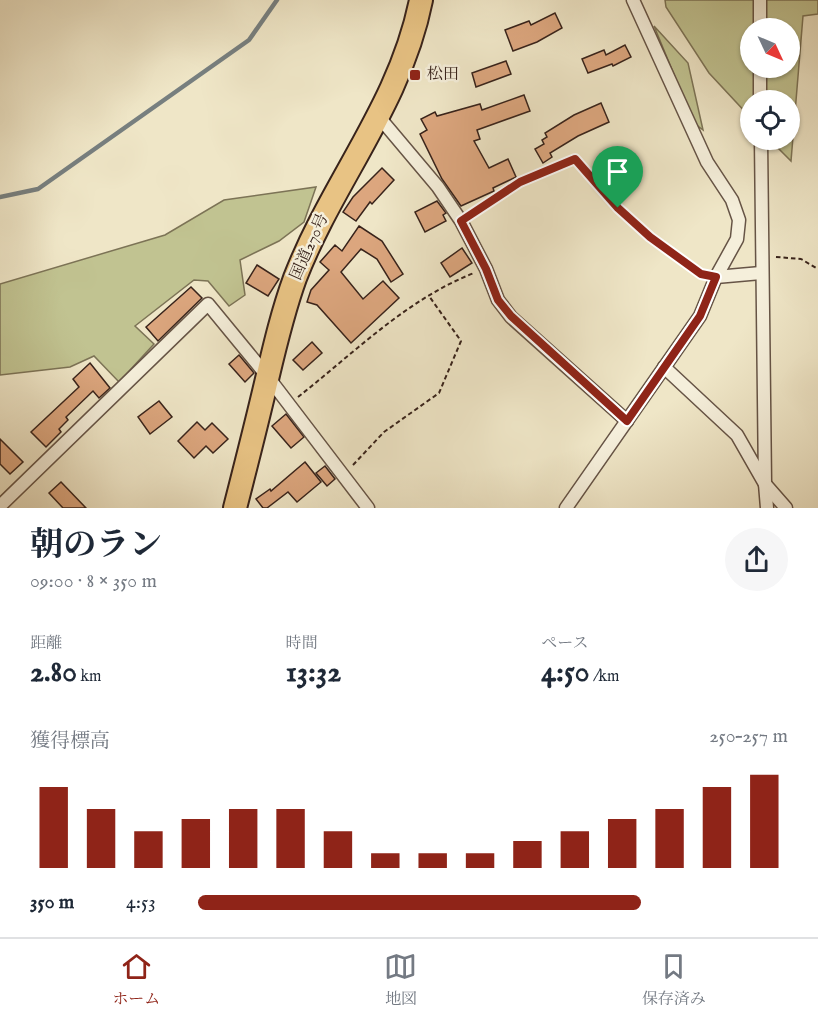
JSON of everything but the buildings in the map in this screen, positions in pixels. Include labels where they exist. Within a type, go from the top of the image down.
[{"type":"highway","name":"国道270号","points":[[235,508],[285,308],[326,210],[379,117],[406,57],[416,28],[421,0]]},
{"type":"street","points":[[566,508],[700,316],[716,277],[737,239],[739,220],[732,200],[707,162],[633,0]]},
{"type":"street","points":[[760,0],[760,18]]},
{"type":"street","points":[[379,117],[438,187],[461,221],[486,269],[498,300],[511,316],[627,421]]},
{"type":"street","points":[[760,150],[767,508]]},
{"type":"street","points":[[716,277],[761,273]]},
{"type":"street","points":[[0,506],[208,304],[268,377],[368,508]]},
{"type":"street","points":[[664,367],[737,435],[765,484],[786,508]]},
{"type":"path","points":[[461,221],[520,182],[575,159],[618,208],[650,237],[701,274],[716,277]]},
{"type":"path","points":[[761,257],[801,259],[818,269]]},
{"type":"path","points":[[289,405],[397,316],[451,282],[486,269]]},
{"type":"path","points":[[343,476],[384,432],[439,393],[461,341],[429,296]]},
{"type":"green space","points":[[665,0],[818,0],[818,14],[803,16],[800,52],[800,18],[740,18],[740,78],[798,78],[797,90],[740,90],[740,106],[709,73],[666,7]]},
{"type":"green space","points":[[654,26],[688,63],[703,130],[694,123]]},
{"type":"green space","points":[[780,150],[792,150],[791,161]]},
{"type":"green space","points":[[316,187],[304,222],[279,241],[240,260],[245,295],[229,306],[208,281],[194,280],[135,326],[154,344],[119,382],[94,356],[70,367],[0,375],[0,284],[165,235],[224,200]]},
{"type":"waterway","points":[[0,197],[38,189],[249,40],[277,0]]},
{"type":"place","name":"松田","points":[[415,75]]},
{"type":"route","points":[[575,159],[618,208],[650,237],[701,274],[716,277],[700,316],[627,421],[511,316],[498,300],[486,269],[461,221],[520,182],[575,159]]}]
